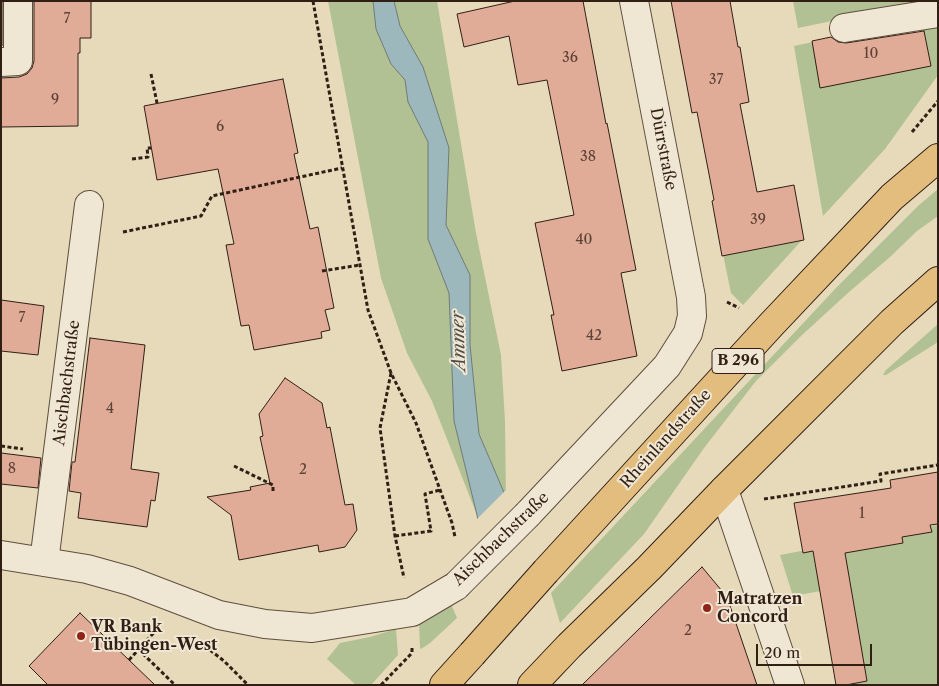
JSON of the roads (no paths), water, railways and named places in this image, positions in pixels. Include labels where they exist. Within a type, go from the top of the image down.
[{"type":"main road","name":"Rheinlandstraße","points":[[444,685],[770,326],[885,204],[938,158]]},
{"type":"main road","points":[[532,685],[649,568],[726,498],[892,322],[938,282]]},
{"type":"street","points":[[1,62],[18,61],[18,1]]},
{"type":"street","name":"Dürrstraße","points":[[634,1],[691,296]]},
{"type":"street","points":[[844,28],[938,13]]},
{"type":"street","name":"Aischbachstraße","points":[[44,562],[89,205]]},
{"type":"street","name":"Aischbachstraße","points":[[1,555],[87,569],[130,581],[219,615],[265,624],[312,628],[412,612],[456,586],[528,514],[667,366],[688,333],[692,316],[691,296]]},
{"type":"street","points":[[726,498],[790,685]]},
{"type":"water","name":"Ammer","points":[[373,1],[394,1],[400,26],[423,67],[449,148],[446,225],[470,275],[470,345],[479,434],[506,497],[486,575],[477,515],[454,421],[449,293],[428,239],[428,142],[408,102],[405,80],[391,64],[376,29]]},
{"type":"place","name":"Matratzen Concord","points":[[707,608]]},
{"type":"place","name":"VR Bank Tübingen-West","points":[[81,636]]}]
